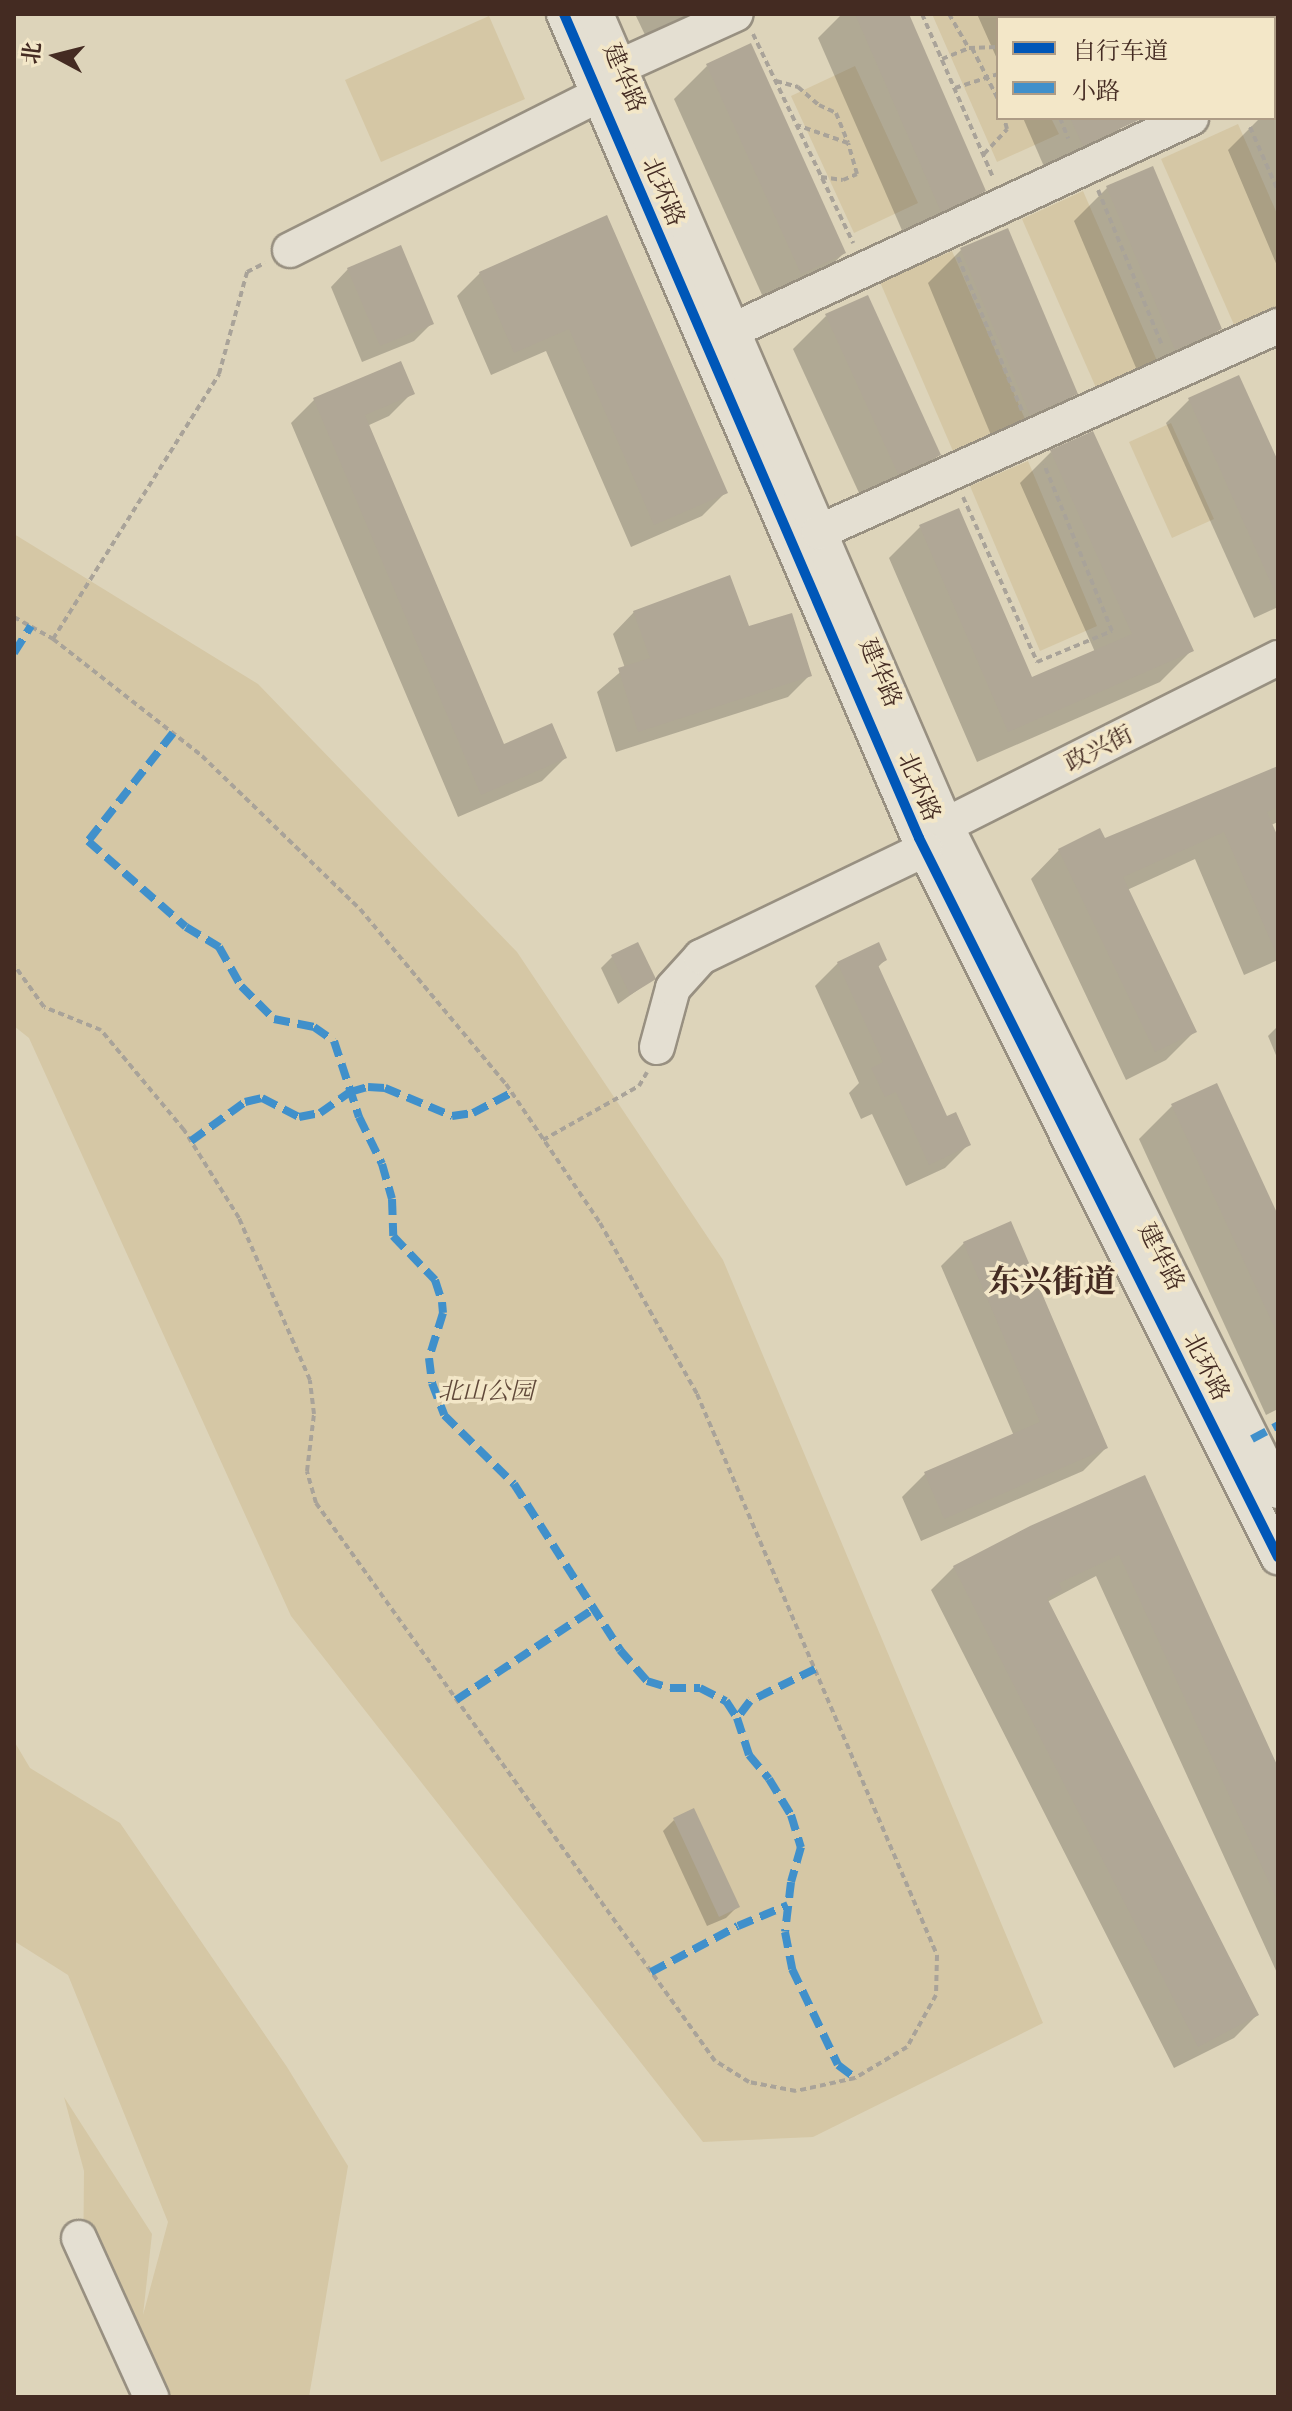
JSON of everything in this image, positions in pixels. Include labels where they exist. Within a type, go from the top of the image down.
[{"type":"street","name":"北环路","points":[[564,14],[614,81],[930,838],[1278,1557]]},
{"type":"street","name":"建华路","points":[[596,14],[614,81]]},
{"type":"street","points":[[290,250],[614,81],[743,21]]},
{"type":"street","points":[[719,336],[1187,120]]},
{"type":"street","points":[[819,532],[1278,326]]},
{"type":"street","name":"建华路","points":[[719,336],[819,532],[930,838],[1278,1491]]},
{"type":"street","name":"政兴街","points":[[657,1047],[673,988],[701,957],[1278,658]]},
{"type":"street","points":[[79,2238],[151,2397]]},
{"type":"path","points":[[922,14],[995,179]]},
{"type":"path","points":[[949,14],[996,96]]},
{"type":"path","points":[[743,21],[776,81],[855,249]]},
{"type":"path","points":[[942,59],[970,48],[996,47]]},
{"type":"path","points":[[955,88],[996,75]]},
{"type":"path","points":[[776,81],[798,87],[819,105],[836,113],[857,174],[843,180],[821,177]]},
{"type":"path","points":[[984,154],[1007,129],[1005,120]]},
{"type":"path","points":[[1061,120],[1068,138]]},
{"type":"path","points":[[797,125],[848,143]]},
{"type":"path","points":[[1250,127],[1278,191]]},
{"type":"path","points":[[1096,186],[1174,373]]},
{"type":"path","points":[[53,639],[219,374],[247,272],[290,250]]},
{"type":"path","points":[[952,473],[1037,662],[1112,631],[955,250]]},
{"type":"path","points":[[14,617],[53,639],[202,756],[360,909],[506,1084],[600,1223],[697,1394],[937,1955],[936,1995],[907,2047],[855,2078],[796,2091],[749,2082],[715,2061],[316,1503],[307,1471],[314,1414],[310,1380],[239,1218],[184,1130],[101,1030],[44,1007],[14,965]]},
{"type":"path","points":[[543,1140],[639,1086],[657,1047]]},
{"type":"green space","points":[[932,14],[1006,14],[996,16],[996,120],[1052,120],[1059,134],[997,162]]},
{"type":"green space","points":[[489,16],[525,99],[381,162],[345,80]]},
{"type":"green space","points":[[855,66],[918,203],[854,233],[791,96]]},
{"type":"green space","points":[[1238,124],[1278,216],[1278,309],[1235,327],[1161,159]]},
{"type":"green space","points":[[1083,191],[1158,363],[1097,390],[1022,219]]},
{"type":"green space","points":[[952,251],[1028,426],[956,458],[880,282]]},
{"type":"green space","points":[[1171,423],[1214,519],[1172,538],[1129,442]]},
{"type":"green space","points":[[1028,461],[1097,626],[1040,651],[970,486]]},
{"type":"green space","name":"北山公园","points":[[14,534],[258,684],[517,952],[723,1260],[1043,2023],[813,2137],[703,2142],[291,1616],[29,1038],[14,1026]]},
{"type":"green space","points":[[14,1741],[30,1768],[120,1823],[287,2067],[348,2166],[309,2397],[131,2397],[83,2280],[84,2171],[64,2097],[152,2234],[143,2315],[168,2222],[68,1975],[14,1941]]},
{"type":"building","points":[[855,14],[909,14],[986,191],[941,212]]},
{"type":"building","points":[[751,43],[846,253],[801,274],[706,64]]},
{"type":"building","points":[[1071,120],[1139,120],[1083,146]]},
{"type":"building","points":[[1153,166],[1222,329],[1175,350],[1106,186]]},
{"type":"building","points":[[607,215],[728,493],[654,525],[569,329],[514,353],[479,272]]},
{"type":"building","points":[[1008,228],[1078,394],[1030,415],[960,248]]},
{"type":"building","points":[[401,245],[434,324],[380,346],[347,268]]},
{"type":"building","points":[[868,295],[941,455],[898,474],[825,314]]},
{"type":"building","points":[[401,361],[415,394],[365,415],[504,744],[552,723],[567,758],[481,795],[313,398]]},
{"type":"building","points":[[1239,375],[1278,461],[1278,599],[1188,398]]},
{"type":"building","points":[[1093,431],[1194,651],[1008,732],[919,525],[959,508],[1032,677],[1132,634],[1050,450]]},
{"type":"building","points":[[730,575],[749,626],[792,613],[812,676],[638,732],[618,668],[650,658],[633,611]]},
{"type":"building","points":[[1278,766],[1278,807],[1267,812],[1278,837],[1278,958],[1224,832],[1123,877],[1197,1032],[1155,1052],[1058,849],[1100,828],[1105,838]]},
{"type":"building","points":[[638,942],[656,979],[630,995],[611,955]]},
{"type":"building","points":[[879,942],[887,960],[878,965],[947,1116],[956,1112],[971,1145],[929,1165],[896,1092],[885,1097],[871,1068],[883,1062],[837,962]]},
{"type":"building","points":[[1217,1083],[1278,1215],[1278,1335],[1171,1104]]},
{"type":"building","points":[[1011,1221],[1108,1448],[944,1519],[924,1472],[1040,1422],[963,1242]]},
{"type":"building","points":[[1145,1475],[1278,1767],[1278,1902],[1119,1555],[1059,1583],[1062,1590],[1047,1598],[1259,2015],[1198,2047],[953,1566],[1030,1526]]},
{"type":"building","points":[[694,1808],[740,1907],[719,1917],[673,1818]]},
{"type":"marked path","points":[[14,653],[31,626]]},
{"type":"marked path","points":[[173,733],[88,841],[186,927],[219,947],[241,986],[274,1019],[314,1027],[334,1041],[359,1117],[382,1164],[392,1199],[393,1236],[435,1280],[442,1302],[443,1313],[429,1358],[432,1383],[444,1415],[514,1484],[620,1650],[647,1681],[670,1688],[700,1688],[726,1701],[737,1718]]},
{"type":"marked path","points":[[191,1141],[245,1102],[262,1098],[299,1117],[320,1113],[350,1092],[368,1087],[385,1088],[452,1116],[473,1113],[511,1093]]},
{"type":"marked path","points":[[1252,1439],[1278,1425]]},
{"type":"marked path","points":[[456,1700],[595,1608]]},
{"type":"marked path","points":[[815,1669],[750,1701],[737,1718],[749,1755],[769,1779],[791,1815],[801,1847],[791,1882],[785,1932],[792,1969],[838,2065],[855,2078]]},
{"type":"marked path","points":[[651,1972],[738,1926],[788,1905]]},
{"type":"cycle path","points":[[564,14],[919,838],[1278,1557]]},
{"type":"district","name":"东兴街道","points":[[1052,1282]]}]
